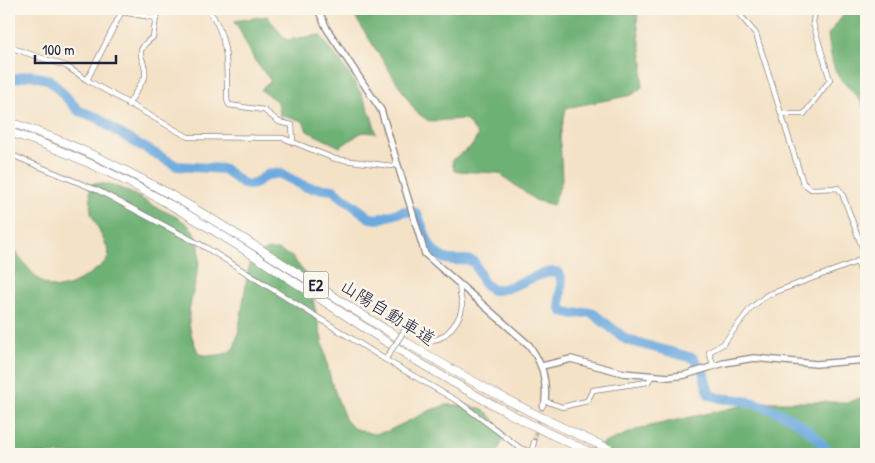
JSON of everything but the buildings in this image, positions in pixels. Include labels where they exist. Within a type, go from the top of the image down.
[{"type":"highway","name":"山陽自動車道","points":[[9,122],[68,144],[142,179],[212,218],[390,333],[489,392],[621,454]]},
{"type":"highway","name":"山陽自動車道","points":[[9,132],[64,152],[140,188],[207,226],[468,392],[529,424],[594,454]]},
{"type":"street","points":[[128,105],[145,77],[146,72],[140,53],[143,44],[153,37],[156,18],[161,9]]},
{"type":"street","points":[[208,9],[214,17],[224,39],[227,60],[227,100],[229,105],[264,110],[279,122],[292,125],[293,143]]},
{"type":"street","points":[[318,9],[327,29],[381,110],[425,254],[529,345],[542,366],[546,385],[545,401],[542,408]]},
{"type":"street","points":[[711,368],[709,352],[723,344],[759,300],[794,284],[857,261],[866,255],[845,200],[838,188],[811,189],[803,182],[756,34],[735,9]]},
{"type":"street","points":[[781,114],[804,114],[830,80],[813,23],[815,9]]},
{"type":"street","points":[[87,80],[122,10],[156,18]]},
{"type":"street","points":[[9,47],[66,66],[128,105],[188,137],[283,138],[344,161],[392,166],[397,164]]},
{"type":"street","points":[[9,154],[87,186],[155,218],[459,402],[520,448],[536,454]]},
{"type":"street","points":[[857,261],[866,287]]},
{"type":"street","points":[[386,358],[408,325],[432,340],[441,337],[460,318],[462,305],[460,285]]},
{"type":"street","points":[[542,366],[571,359],[623,373],[676,376],[698,372],[724,363],[754,358],[816,364],[866,360]]},
{"type":"street","points":[[545,401],[562,408],[587,401],[593,390],[648,382],[652,376]]},
{"type":"street","points":[[531,453],[534,442]]},
{"type":"street","points":[[522,454],[531,453]]},
{"type":"green space","points":[[350,9],[638,9],[637,21],[643,64],[642,87],[632,95],[566,108],[560,137],[562,180],[553,205],[535,200],[499,173],[454,171],[452,160],[472,146],[478,135],[465,119],[429,121],[416,112]]},
{"type":"green space","points":[[848,9],[866,11],[866,114],[862,103],[836,73],[830,51],[828,35]]},
{"type":"green space","points":[[267,16],[286,40],[320,35],[361,93],[376,133],[362,132],[340,147],[307,131],[303,121],[280,115],[278,102],[261,90],[271,81],[255,61],[235,21]]},
{"type":"green space","points":[[94,183],[118,187],[133,194],[188,225],[195,234],[199,244],[199,255],[189,313],[189,324],[199,354],[221,355],[233,349],[250,264],[256,254],[268,250],[277,250],[292,257],[308,277],[331,381],[345,419],[353,428],[373,434],[388,431],[431,410],[446,405],[480,408],[489,414],[505,434],[498,452],[496,454],[9,454],[9,243],[32,272],[48,285],[58,288],[68,286],[96,270],[109,257],[107,247],[91,213],[90,185]]},
{"type":"green space","points":[[866,395],[866,454],[578,454],[641,428],[759,402],[849,402]]},
{"type":"waterway","points":[[9,80],[30,75],[50,80],[79,111],[98,118],[117,132],[177,166],[224,169],[243,184],[249,185],[254,184],[267,175],[279,173],[306,187],[333,190],[370,218],[378,219],[405,211],[416,213],[434,251],[446,259],[474,262],[483,282],[492,290],[510,287],[545,273],[559,273],[562,282],[560,301],[562,311],[574,314],[591,312],[627,340],[693,358],[703,371],[709,394],[720,398],[752,403],[778,412],[801,425],[822,443],[830,454]]},
{"type":"tunnel","points":[[534,442],[542,407]]}]
